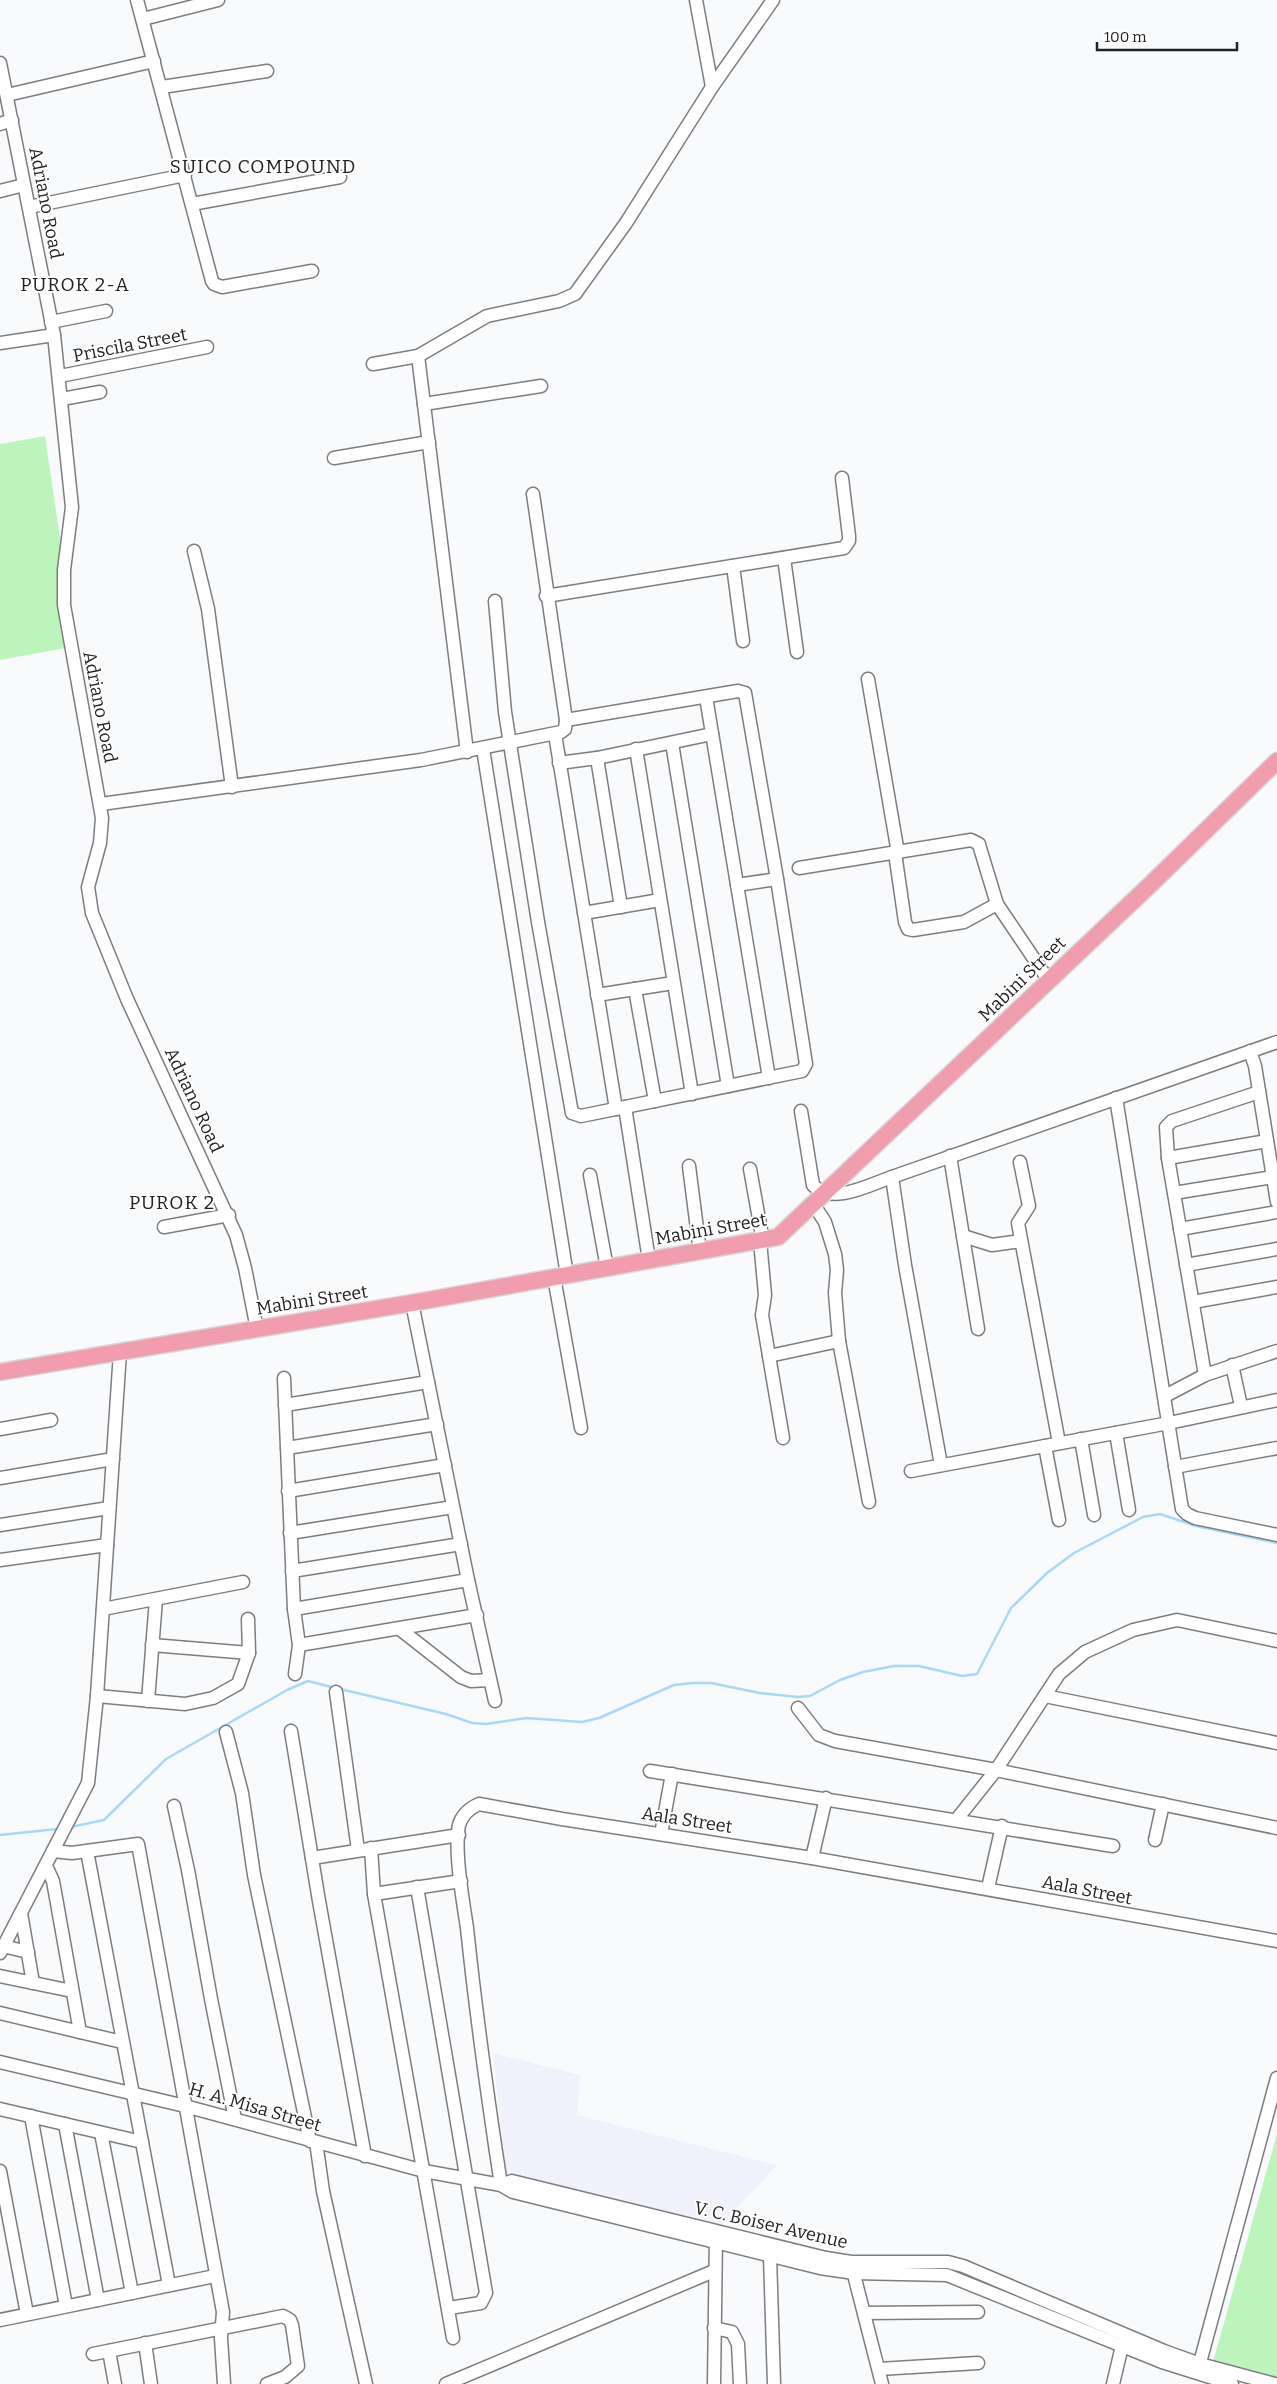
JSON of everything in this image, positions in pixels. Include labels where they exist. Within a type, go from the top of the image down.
[{"type":"main road","name":"Mabini Street","points":[[0,1372],[412,1303],[762,1241],[784,1234],[1277,761]]},
{"type":"street","points":[[137,0],[162,87],[210,276],[214,284],[222,287],[312,271]]},
{"type":"street","points":[[142,19],[218,0]]},
{"type":"street","points":[[696,0],[712,87]]},
{"type":"street","points":[[373,364],[418,356],[487,316],[559,301],[574,294],[626,223],[712,87],[773,0]]},
{"type":"street","points":[[8,96],[154,61]]},
{"type":"street","name":"Adriano Road","points":[[0,63],[8,96],[6,122],[24,185],[60,376],[72,507],[64,570],[64,605],[75,674],[101,804],[103,831],[88,887],[92,913],[103,945],[127,999],[228,1215],[241,1250],[256,1329]]},
{"type":"street","points":[[162,87],[267,71]]},
{"type":"street","points":[[28,207],[185,175]]},
{"type":"street","points":[[192,204],[340,177]]},
{"type":"street","points":[[0,191],[24,185]]},
{"type":"street","points":[[0,343],[106,311]]},
{"type":"street","name":"Priscila Street","points":[[60,376],[207,347]]},
{"type":"street","points":[[418,356],[467,752]]},
{"type":"street","points":[[424,404],[541,386]]},
{"type":"street","points":[[62,400],[100,392]]},
{"type":"street","points":[[334,458],[429,442]]},
{"type":"street","points":[[546,596],[839,549],[847,545],[849,536],[842,478]]},
{"type":"street","points":[[101,804],[232,787],[467,752],[555,734],[565,729],[566,720],[546,596],[533,494]]},
{"type":"street","points":[[194,551],[208,609],[232,787]]},
{"type":"street","points":[[784,558],[797,652]]},
{"type":"street","points":[[733,566],[743,641]]},
{"type":"street","points":[[495,601],[502,682],[510,743],[538,922],[571,1110],[577,1116],[800,1072],[806,1066],[777,879],[745,693],[738,691],[566,720]]},
{"type":"street","points":[[868,678],[905,922],[908,929],[913,930],[964,922],[997,904]]},
{"type":"street","points":[[706,696],[769,1078]]},
{"type":"street","points":[[555,734],[597,995],[650,1260]]},
{"type":"street","points":[[560,763],[597,758],[712,734]]},
{"type":"street","points":[[672,743],[728,1086]]},
{"type":"street","points":[[482,749],[561,1276],[581,1428]]},
{"type":"street","points":[[636,749],[692,1094]]},
{"type":"street","points":[[597,758],[621,907]]},
{"type":"street","points":[[799,868],[971,840],[975,841],[980,848],[997,904],[1049,981]]},
{"type":"street","points":[[737,885],[777,879]]},
{"type":"street","points":[[584,913],[660,900]]},
{"type":"street","points":[[597,995],[674,983]]},
{"type":"street","points":[[636,989],[655,1101]]},
{"type":"street","points":[[820,1199],[892,1177],[1277,1042]]},
{"type":"street","points":[[1250,1051],[1259,1092],[1277,1202]]},
{"type":"street","points":[[1206,1375],[1186,1266],[1165,1131],[1168,1124],[1259,1092]]},
{"type":"street","points":[[1116,1098],[1182,1509],[1187,1514],[1277,1535]]},
{"type":"street","points":[[802,1111],[812,1181],[820,1199],[835,1254],[837,1270],[835,1292],[840,1342],[869,1502]]},
{"type":"street","points":[[1168,1158],[1267,1142]]},
{"type":"street","points":[[950,1156],[966,1267],[978,1329]]},
{"type":"street","points":[[1020,1162],[1029,1206],[1018,1223],[1059,1443]]},
{"type":"street","points":[[689,1166],[700,1252]]},
{"type":"street","points":[[750,1168],[762,1241],[765,1295],[762,1315],[783,1438]]},
{"type":"street","points":[[590,1176],[607,1268]]},
{"type":"street","points":[[892,1177],[905,1265],[941,1465]]},
{"type":"street","points":[[1174,1193],[1273,1177]]},
{"type":"street","points":[[1180,1229],[1277,1212]]},
{"type":"street","points":[[164,1226],[228,1215]]},
{"type":"street","points":[[963,1236],[992,1245],[1021,1241]]},
{"type":"street","points":[[1186,1266],[1277,1249]]},
{"type":"street","points":[[1193,1302],[1277,1287]]},
{"type":"street","points":[[412,1303],[460,1544],[495,1701]]},
{"type":"street","points":[[769,1356],[840,1342]]},
{"type":"street","points":[[1165,1396],[1206,1375],[1277,1351]]},
{"type":"street","points":[[28,1952],[2,1949],[88,1783],[97,1696],[120,1352]]},
{"type":"street","points":[[1232,1365],[1241,1406]]},
{"type":"street","points":[[284,1378],[294,1609],[299,1645],[295,1674]]},
{"type":"street","points":[[285,1405],[428,1382]]},
{"type":"street","points":[[911,1471],[1169,1423],[1241,1406],[1277,1400]]},
{"type":"street","points":[[0,1429],[51,1420]]},
{"type":"street","points":[[287,1448],[437,1424]]},
{"type":"street","points":[[1116,1433],[1129,1510]]},
{"type":"street","points":[[1081,1439],[1094,1515]]},
{"type":"street","points":[[1045,1446],[1059,1520]]},
{"type":"street","points":[[1175,1467],[1277,1448]]},
{"type":"street","points":[[0,1478],[113,1459]]},
{"type":"street","points":[[288,1491],[445,1465]]},
{"type":"street","points":[[290,1533],[453,1507]]},
{"type":"street","points":[[0,1525],[109,1508]]},
{"type":"street","points":[[292,1571],[460,1544]]},
{"type":"street","points":[[0,1560],[107,1545]]},
{"type":"street","points":[[294,1609],[468,1580]]},
{"type":"street","points":[[103,1609],[243,1582]]},
{"type":"street","points":[[148,1701],[156,1599]]},
{"type":"street","points":[[299,1645],[401,1630],[477,1615]]},
{"type":"street","points":[[97,1696],[185,1704],[213,1698],[238,1684],[249,1653],[248,1619]]},
{"type":"street","points":[[957,1819],[996,1770],[1059,1674],[1085,1652],[1133,1630],[1177,1620],[1277,1641]]},
{"type":"street","points":[[401,1630],[462,1677],[470,1681],[490,1680]]},
{"type":"street","points":[[152,1645],[249,1653]]},
{"type":"street","points":[[336,1692],[358,1850]]},
{"type":"street","points":[[1045,1696],[1277,1743]]},
{"type":"street","points":[[798,1708],[819,1735],[828,1739],[996,1770],[1277,1828]]},
{"type":"street","points":[[291,1731],[365,2156]]},
{"type":"street","points":[[226,1732],[242,1793],[254,1875],[366,2384]]},
{"type":"street","points":[[650,1771],[1002,1826],[1113,1846]]},
{"type":"street","points":[[661,1834],[672,1774]]},
{"type":"street","points":[[812,1858],[826,1798]]},
{"type":"street","name":"Aala Street","points":[[509,2186],[478,2028],[461,1880],[458,1835],[460,1824],[464,1815],[479,1804],[562,1820],[812,1858],[988,1888],[1148,1919],[1277,1941]]},
{"type":"street","points":[[1155,1840],[1163,1804]]},
{"type":"street","points":[[174,1806],[188,1870],[210,1999],[235,2118]]},
{"type":"street","points":[[988,1888],[1002,1826]]},
{"type":"street","points":[[312,1858],[458,1835]]},
{"type":"street","points":[[53,1851],[62,1853],[87,1851],[138,1844],[223,2312],[224,2384]]},
{"type":"street","points":[[371,1848],[374,1894],[453,2338]]},
{"type":"street","points":[[87,1851],[169,2286]]},
{"type":"street","points":[[46,1866],[53,1881],[80,2032]]},
{"type":"street","points":[[374,1894],[461,1880]]},
{"type":"street","points":[[417,1887],[485,2298],[481,2303],[449,2308]]},
{"type":"street","points":[[21,1913],[34,1983]]},
{"type":"street","points":[[0,1976],[72,1991]]},
{"type":"street","points":[[0,2013],[122,2042]]},
{"type":"street","name":"H. A. Misa Street","points":[[0,2062],[235,2118],[313,2142],[424,2171],[509,2186]]},
{"type":"street","points":[[1198,2369],[1277,2078]]},
{"type":"street","points":[[0,2109],[142,2142]]},
{"type":"street","points":[[31,2116],[66,2306]]},
{"type":"street","points":[[65,2124],[98,2300]]},
{"type":"street","points":[[101,2133],[132,2293]]},
{"type":"street","points":[[0,2171],[27,2314]]},
{"type":"street","name":"V. C. Boiser Avenue","points":[[509,2186],[852,2268]]},
{"type":"street","points":[[714,2384],[714,2271],[716,2236]]},
{"type":"street","name":"V. C. Boiser Avenue","points":[[716,2236],[770,2256],[852,2268],[948,2262],[1122,2346],[1198,2369],[1275,2384]]},
{"type":"street","points":[[770,2256],[774,2384]]},
{"type":"street","points":[[852,2268],[882,2384]]},
{"type":"street","points":[[446,2384],[714,2271]]},
{"type":"street","points":[[0,2320],[215,2276]]},
{"type":"street","name":"V. C. Boiser Avenue","points":[[1020,2297],[1232,2384]]},
{"type":"street","points":[[864,2313],[978,2312]]},
{"type":"street","points":[[92,2354],[283,2316],[290,2320],[298,2366],[285,2377],[267,2384]]},
{"type":"street","points":[[714,2328],[732,2332],[738,2340],[740,2384]]},
{"type":"street","points":[[145,2344],[152,2384]]},
{"type":"street","points":[[1113,2384],[1122,2346]]},
{"type":"street","points":[[109,2350],[115,2384]]},
{"type":"street","points":[[879,2369],[978,2363]]},
{"type":"shaded area","points":[[493,2053],[580,2075],[577,2115],[777,2165],[721,2225],[506,2175]]},
{"type":"green space","points":[[45,436],[76,646],[0,660],[0,444]]},
{"type":"green space","points":[[1277,2134],[1277,2379],[1213,2362]]},
{"type":"waterway","points":[[340,1689],[446,1714],[472,1723],[486,1724],[526,1718],[582,1722],[599,1718],[674,1685],[711,1683],[760,1693],[798,1697],[810,1696],[840,1680],[863,1672],[894,1666],[919,1666],[962,1676],[977,1674],[1011,1608],[1047,1573],[1074,1553],[1143,1517],[1160,1514],[1196,1526],[1277,1543]]},
{"type":"waterway","points":[[71,1827],[104,1820],[166,1759],[287,1690],[308,1681],[335,1688]]},
{"type":"waterway","points":[[0,1835],[57,1829]]},
{"type":"district","name":"SUICO COMPOUND","points":[[263,166]]},
{"type":"district","name":"PUROK 2-A","points":[[75,284]]},
{"type":"district","name":"PUROK 2","points":[[172,1202]]}]
